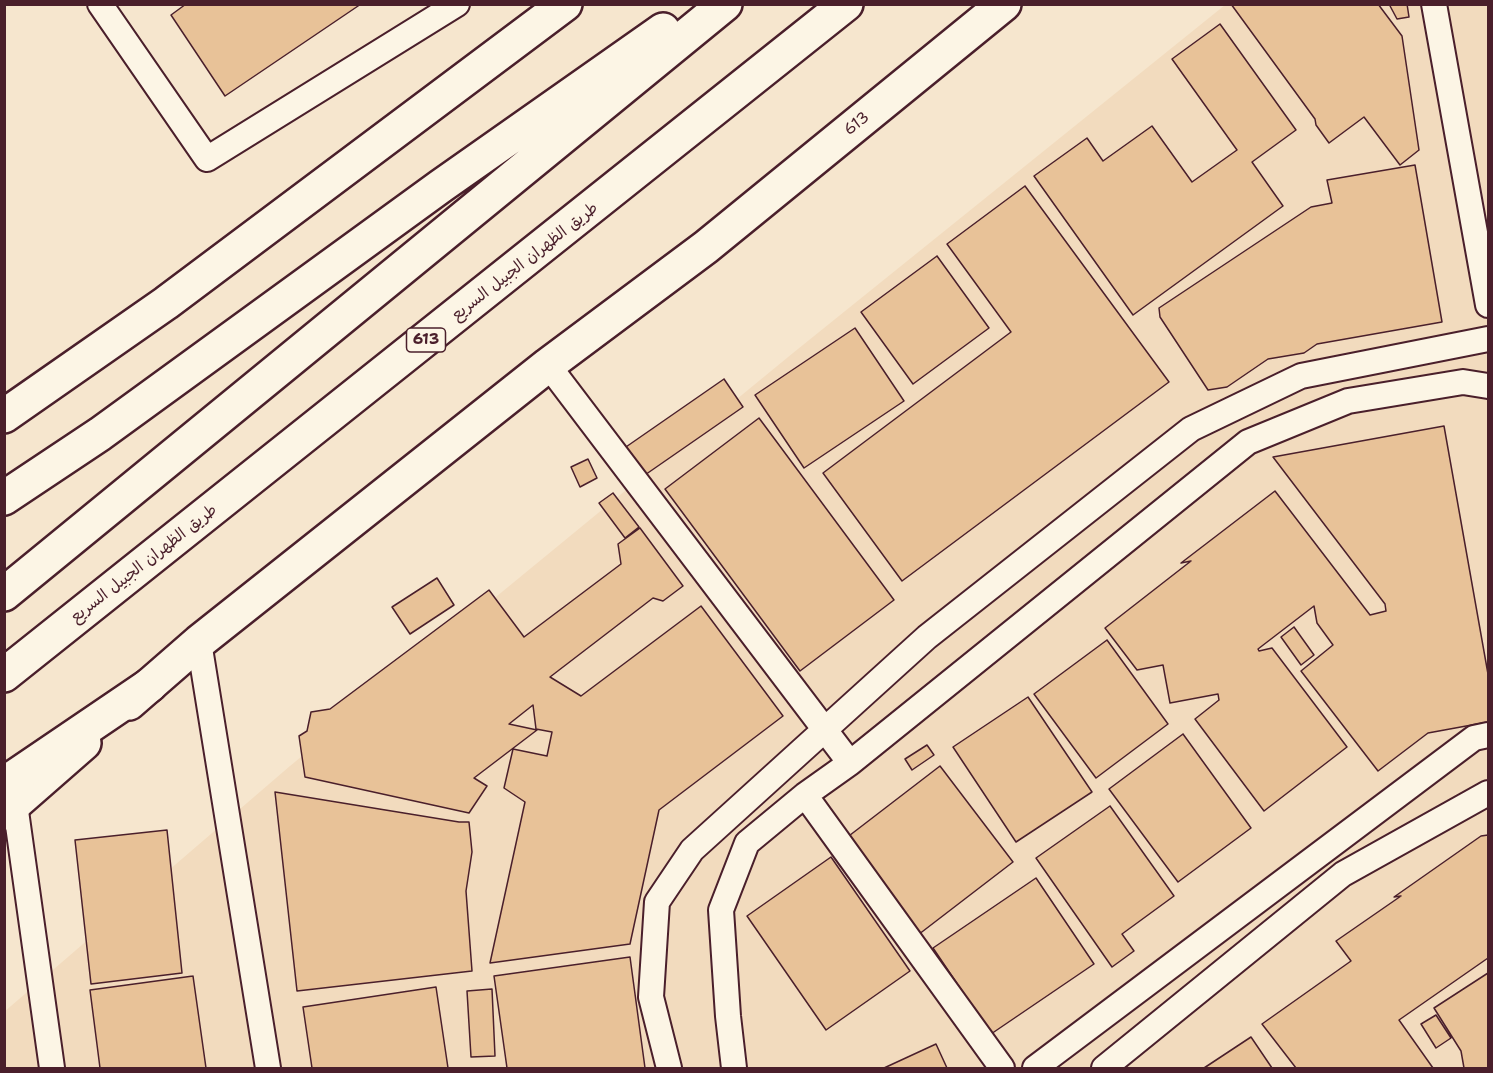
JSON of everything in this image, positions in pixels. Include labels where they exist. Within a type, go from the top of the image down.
[{"type":"main road","points":[[4,416],[166,303],[565,4]]},
{"type":"main road","points":[[4,498],[100,434],[441,186],[699,4]]},
{"type":"main road","points":[[4,594],[725,4]]},
{"type":"main road","name":"طريق الظهران الجبيل السريع","points":[[4,675],[846,4]]},
{"type":"main road","name":"613","points":[[8,800],[150,685],[199,642],[548,365],[706,247],[1004,4]]},
{"type":"street","points":[[100,4],[207,159],[457,4]]},
{"type":"street","points":[[1434,4],[1488,305]]},
{"type":"street","points":[[669,1068],[651,997],[657,902],[692,850],[927,636],[1191,429],[1301,376],[1488,339]]},
{"type":"street","points":[[548,365],[850,764]]},
{"type":"street","points":[[734,1068],[728,1016],[722,910],[747,843],[805,795],[850,764],[1248,442],[1348,401],[1463,382],[1488,386]]},
{"type":"street","points":[[1230,409],[1248,442]]},
{"type":"street","points":[[199,642],[268,1068]]},
{"type":"street","points":[[1035,1068],[1474,738],[1488,735]]},
{"type":"street","points":[[1104,1068],[1343,874],[1488,793]]},
{"type":"street","points":[[805,795],[1002,1068]]},
{"type":"street","points":[[8,800],[52,1068]]},
{"type":"shaded area","points":[[1225,5],[1488,5],[1488,1068],[5,1068],[4,1012],[290,766],[793,353]]},
{"type":"building","points":[[186,4],[361,4],[225,96],[171,15]]},
{"type":"building","points":[[1231,4],[1378,4],[1402,36],[1419,150],[1400,165],[1364,117],[1329,143],[1316,125],[1315,119]]},
{"type":"building","points":[[1389,4],[1407,4],[1409,17],[1397,19]]},
{"type":"building","points":[[1220,24],[1296,130],[1252,162],[1283,206],[1133,315],[1034,176],[1087,138],[1103,161],[1152,126],[1192,182],[1237,150],[1172,59]]},
{"type":"building","points":[[1415,165],[1442,322],[1317,344],[1304,353],[1268,359],[1227,387],[1208,390],[1160,317],[1159,308],[1311,207],[1332,203],[1327,180]]},
{"type":"building","points":[[1025,186],[1169,382],[902,581],[823,473],[1011,332],[947,244]]},
{"type":"building","points":[[937,256],[989,328],[913,384],[861,312]]},
{"type":"building","points":[[855,328],[904,401],[804,468],[755,395]]},
{"type":"building","points":[[724,379],[743,407],[642,477],[623,449]]},
{"type":"building","points":[[759,418],[894,600],[800,671],[665,489]]},
{"type":"building","points":[[1444,426],[1488,674],[1488,722],[1428,733],[1378,771],[1301,671],[1333,645],[1317,623],[1314,606],[1258,649],[1259,651],[1272,648],[1347,747],[1264,811],[1195,719],[1219,700],[1218,694],[1170,703],[1163,665],[1137,670],[1105,628],[1191,561],[1181,563],[1275,491],[1370,615],[1386,611],[1385,604],[1273,457]]},
{"type":"building","points":[[588,459],[597,478],[580,487],[571,467]]},
{"type":"building","points":[[613,493],[639,527],[625,538],[599,503]]},
{"type":"building","points":[[640,528],[683,586],[663,601],[653,598],[550,677],[581,696],[701,606],[783,716],[659,810],[630,944],[490,963],[525,802],[504,788],[513,749],[547,756],[552,732],[536,729],[533,705],[509,724],[537,730],[474,778],[487,786],[469,813],[305,777],[299,736],[307,731],[311,712],[330,709],[489,590],[524,637],[621,564],[618,544]]},
{"type":"building","points":[[437,578],[454,605],[410,634],[392,607]]},
{"type":"building","points":[[1294,627],[1314,655],[1301,665],[1281,637]]},
{"type":"building","points":[[1107,640],[1168,724],[1096,778],[1034,694]]},
{"type":"building","points":[[1028,697],[1092,792],[1016,842],[953,747]]},
{"type":"building","points":[[1183,734],[1251,828],[1178,882],[1109,789]]},
{"type":"building","points":[[927,745],[934,755],[912,770],[905,759]]},
{"type":"building","points":[[940,766],[1013,862],[914,938],[841,842]]},
{"type":"building","points":[[275,792],[469,822],[472,852],[466,891],[472,971],[297,991]]},
{"type":"building","points":[[1110,806],[1174,896],[1122,934],[1134,951],[1112,967],[1036,858]]},
{"type":"building","points":[[167,830],[182,973],[91,984],[75,840]]},
{"type":"building","points":[[1488,835],[1488,958],[1399,1020],[1433,1068],[1296,1068],[1262,1024],[1351,961],[1336,941],[1481,836]]},
{"type":"building","points":[[831,857],[910,971],[826,1030],[747,916]]},
{"type":"building","points":[[1036,878],[1094,964],[991,1034],[933,948]]},
{"type":"building","points":[[630,957],[645,1068],[507,1068],[494,976]]},
{"type":"building","points":[[1488,973],[1488,1068],[1464,1068],[1461,1051],[1434,1008]]},
{"type":"building","points":[[193,976],[206,1068],[100,1068],[90,990]]},
{"type":"building","points":[[436,987],[448,1068],[312,1068],[303,1007]]},
{"type":"building","points":[[492,989],[495,1056],[471,1057],[467,991]]},
{"type":"building","points":[[1436,1015],[1451,1038],[1436,1048],[1421,1024]]},
{"type":"building","points":[[1251,1037],[1272,1068],[1204,1068]]},
{"type":"building","points":[[936,1044],[947,1068],[884,1068]]}]
